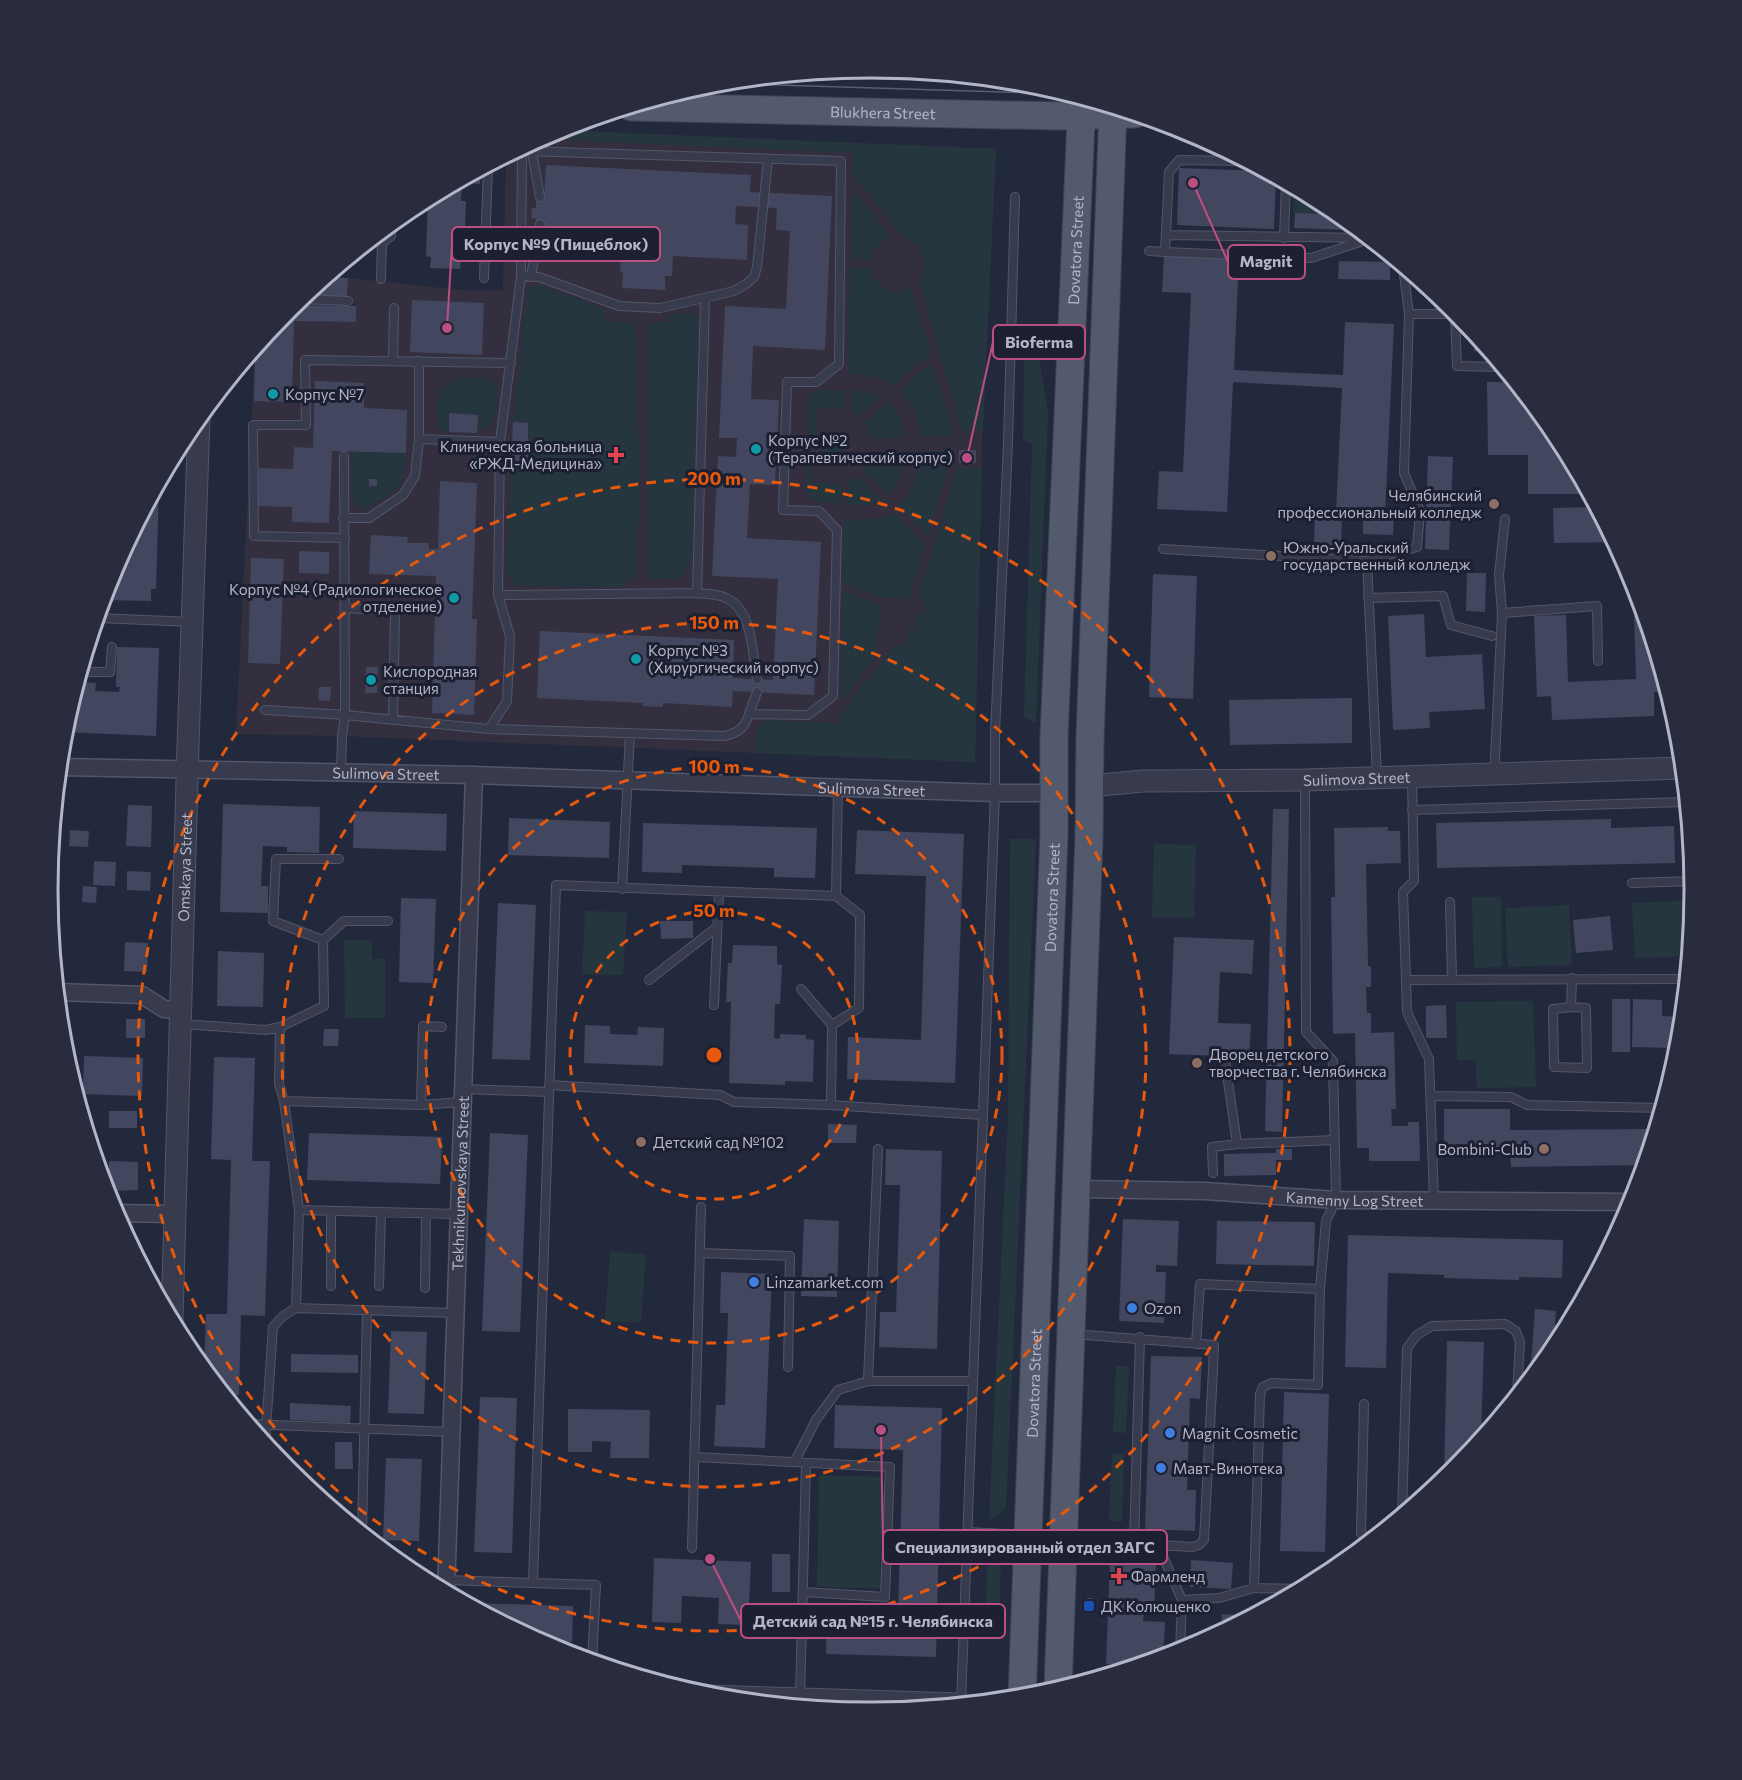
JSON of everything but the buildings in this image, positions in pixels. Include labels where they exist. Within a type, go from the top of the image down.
[{"type":"main road","name":"Blukhera Street","points":[[655,107],[1082,107]]},
{"type":"main road","name":"Dovatora Street","points":[[1022,1688],[1054,835],[1055,712],[1082,107]]},
{"type":"main road","points":[[1058,1680],[1077,1189],[1090,738],[1120,117]]},
{"type":"main road","name":"Sulimova Street","points":[[1054,793],[1090,786]]},
{"type":"street","name":"Omskaya Street","points":[[173,1305],[199,434]]},
{"type":"street","name":"Sulimova Street","points":[[68,767],[628,779],[995,793],[1054,793]]},
{"type":"street","name":"Sulimova Street","points":[[1090,786],[1143,782],[1305,780],[1674,768]]},
{"type":"street","name":"Tekhnikumovskaya Street","points":[[446,1582],[474,775]]},
{"type":"street","points":[[65,992],[142,995],[181,1017]]},
{"type":"street","name":"Kamenny Log Street","points":[[1077,1189],[1205,1191],[1336,1200],[1622,1202]]},
{"type":"street","points":[[126,1213],[176,1214]]},
{"type":"street","points":[[782,1698],[895,1702]]},
{"type":"lane","points":[[540,197],[532,152],[842,161],[839,364],[816,382],[787,382],[783,510],[819,511],[837,530],[833,696],[808,715],[749,714]]},
{"type":"lane","points":[[489,729],[507,701],[510,636],[498,595],[500,442],[521,276],[522,156]]},
{"type":"lane","points":[[521,276],[539,277],[619,306],[660,308],[734,291],[754,277],[757,267],[768,159]]},
{"type":"lane","points":[[1165,252],[1169,172],[1179,160],[1229,161]]},
{"type":"lane","points":[[484,278],[488,174]]},
{"type":"lane","points":[[1284,238],[1286,191]]},
{"type":"lane","points":[[960,1698],[995,793],[995,733],[1008,443],[1015,197]]},
{"type":"lane","points":[[531,277],[540,224]]},
{"type":"lane","points":[[381,279],[382,243],[391,234]]},
{"type":"lane","points":[[1166,235],[1357,239]]},
{"type":"lane","points":[[1149,251],[1311,258],[1361,242]]},
{"type":"lane","points":[[1163,549],[1367,561],[1418,547],[1420,511],[1404,474],[1409,314],[1404,277]]},
{"type":"lane","points":[[697,592],[705,298]]},
{"type":"lane","points":[[314,299],[348,301]]},
{"type":"lane","points":[[393,361],[394,308]]},
{"type":"lane","points":[[1409,314],[1445,314]]},
{"type":"lane","points":[[1455,325],[1456,366],[1493,367]]},
{"type":"lane","points":[[345,538],[254,536],[253,425],[306,425],[305,360],[511,363]]},
{"type":"lane","points":[[344,518],[369,518],[403,495],[415,476],[419,440],[419,361]]},
{"type":"lane","points":[[419,440],[500,442]]},
{"type":"lane","points":[[341,772],[345,715],[344,456]]},
{"type":"lane","points":[[1496,773],[1502,614],[1499,575],[1505,519]]},
{"type":"lane","points":[[1367,561],[1377,777]]},
{"type":"lane","points":[[498,595],[697,592],[723,596],[737,604],[744,613],[757,679]]},
{"type":"lane","points":[[1368,598],[1443,597],[1451,624],[1492,636]]},
{"type":"lane","points":[[1502,614],[1597,606],[1598,661]]},
{"type":"lane","points":[[345,608],[395,611],[393,720]]},
{"type":"lane","points":[[106,618],[193,622]]},
{"type":"lane","points":[[89,672],[110,672],[112,647]]},
{"type":"lane","points":[[265,710],[489,729],[724,736],[735,734],[746,725],[757,692]]},
{"type":"lane","points":[[622,889],[630,734]]},
{"type":"lane","points":[[1412,776],[1414,880],[1402,892],[1407,1012],[1429,1059],[1434,1200]]},
{"type":"lane","points":[[1254,1588],[1260,1394],[1263,1387],[1271,1383],[1318,1385],[1320,1289],[1326,1221],[1336,1200],[1333,1061],[1306,1032],[1305,780]]},
{"type":"lane","points":[[836,896],[838,787]]},
{"type":"lane","points":[[1412,810],[1679,802]]},
{"type":"lane","points":[[323,940],[273,921],[276,859],[339,859]]},
{"type":"lane","points":[[1632,883],[1684,881]]},
{"type":"lane","points":[[533,1583],[556,885],[836,896],[860,915],[860,1008],[832,1025]]},
{"type":"lane","points":[[714,1005],[719,892]]},
{"type":"lane","points":[[1450,902],[1452,979]]},
{"type":"lane","points":[[181,1017],[266,1030],[280,1027],[324,1006],[323,940],[344,921],[387,921]]},
{"type":"lane","points":[[649,980],[717,927]]},
{"type":"lane","points":[[1572,978],[1572,1007]]},
{"type":"lane","points":[[1406,980],[1679,979]]},
{"type":"lane","points":[[801,989],[832,1025],[831,1105]]},
{"type":"lane","points":[[1572,1007],[1586,1008],[1587,1068],[1554,1067],[1553,1009],[1572,1007]]},
{"type":"lane","points":[[421,1105],[423,1026],[442,1027]]},
{"type":"lane","points":[[280,1027],[279,1084],[284,1101],[299,1210],[296,1308]]},
{"type":"lane","points":[[1225,1060],[1237,1144]]},
{"type":"lane","points":[[284,1101],[421,1105],[462,1096],[549,1089],[720,1095],[734,1102],[982,1114]]},
{"type":"lane","points":[[1432,1096],[1511,1097],[1527,1105],[1654,1108]]},
{"type":"lane","points":[[1213,1173],[1212,1147],[1335,1140]]},
{"type":"lane","points":[[868,1381],[878,1149]]},
{"type":"lane","points":[[692,1548],[701,1207]]},
{"type":"lane","points":[[299,1210],[458,1214]]},
{"type":"lane","points":[[331,1211],[331,1286]]},
{"type":"lane","points":[[379,1286],[381,1212]]},
{"type":"lane","points":[[425,1288],[426,1213]]},
{"type":"lane","points":[[700,1253],[790,1256],[788,1367]]},
{"type":"lane","points":[[1196,1344],[1200,1284],[1320,1289]]},
{"type":"lane","points":[[266,1432],[273,1327],[283,1316],[296,1308],[454,1313]]},
{"type":"lane","points":[[362,1524],[367,1310]]},
{"type":"lane","points":[[1402,1505],[1407,1348],[1417,1335],[1432,1326],[1505,1324],[1516,1331],[1520,1342],[1518,1383]]},
{"type":"lane","points":[[1063,1539],[1192,1547],[1204,1540],[1214,1344],[1071,1333]]},
{"type":"lane","points":[[1134,1544],[1140,1337]]},
{"type":"lane","points":[[795,1461],[816,1420],[838,1390],[868,1381],[973,1381]]},
{"type":"lane","points":[[1364,1404],[1361,1533],[1364,1537]]},
{"type":"lane","points":[[259,1425],[451,1432]]},
{"type":"lane","points":[[695,1457],[890,1467],[885,1597],[802,1592]]},
{"type":"lane","points":[[800,1698],[806,1464]]},
{"type":"lane","points":[[968,1532],[1028,1535]]},
{"type":"lane","points":[[1158,1545],[1182,1600],[1180,1642]]},
{"type":"lane","points":[[452,1586],[533,1583],[596,1585],[592,1653]]},
{"type":"lane","points":[[1182,1600],[1219,1598],[1254,1588],[1286,1589]]},
{"type":"shaded area","name":"Клиническая больница «РЖД-Медицина»","points":[[582,131],[996,149],[982,443],[975,762],[342,736],[236,734],[254,361],[291,320],[356,322],[356,306],[347,297],[348,278],[461,290],[503,291],[506,164]]},
{"type":"shaded area","points":[[582,131],[996,149],[983,430],[962,431],[919,281],[924,262],[923,256],[917,246],[905,239],[852,174],[854,153],[558,140]]},
{"type":"shaded area","points":[[852,190],[892,236],[878,246],[871,260],[851,259]]},
{"type":"shaded area","points":[[1294,196],[1322,214],[1293,213]]},
{"type":"shaded area","points":[[850,267],[871,268],[877,281],[891,291],[904,291],[911,288],[931,353],[894,385],[875,377],[848,373]]},
{"type":"shaded area","points":[[543,285],[604,309],[607,322],[635,323],[640,487],[636,577],[630,577],[620,587],[518,586],[507,574],[511,465],[528,464],[529,421],[513,421],[527,294],[532,287]]},
{"type":"shaded area","points":[[690,312],[698,319],[692,561],[680,579],[647,578],[647,323],[668,322],[669,316]]},
{"type":"shaded area","points":[[1038,351],[1048,412],[1036,723],[1024,717],[1032,444],[1023,440],[1024,352]]},
{"type":"shaded area","points":[[932,363],[955,435],[920,436],[915,410],[899,390]]},
{"type":"shaded area","points":[[456,378],[489,378],[498,392],[494,415],[490,422],[477,433],[478,415],[450,413],[449,432],[438,426],[438,398],[443,388]]},
{"type":"shaded area","points":[[845,390],[845,408],[815,408],[815,436],[808,436],[808,398],[811,392]]},
{"type":"shaded area","points":[[852,390],[867,391],[883,396],[859,417],[852,410]]},
{"type":"shaded area","points":[[890,400],[900,417],[905,438],[872,439],[864,423]]},
{"type":"shaded area","points":[[832,435],[837,436],[843,442],[843,452],[837,458],[832,459],[827,458],[821,452],[820,447],[821,442],[827,436]]},
{"type":"shaded area","points":[[919,451],[953,451],[928,536],[898,506],[915,481]]},
{"type":"shaded area","points":[[352,452],[406,453],[403,476],[396,489],[365,509],[355,506],[351,487]]},
{"type":"shaded area","points":[[904,452],[900,475],[887,495],[864,471],[872,453]]},
{"type":"shaded area","points":[[807,454],[813,454],[812,483],[842,484],[842,503],[817,502],[808,497]]},
{"type":"shaded area","points":[[957,467],[982,467],[975,762],[756,753],[757,730],[767,720],[839,723],[839,716],[895,644],[908,644],[908,629],[915,629],[915,614],[923,614],[924,601],[917,601]]},
{"type":"shaded area","points":[[859,477],[882,500],[868,505],[847,504],[847,483]]},
{"type":"shaded area","points":[[894,513],[925,543],[909,600],[878,596],[843,583],[844,520],[873,519]]},
{"type":"shaded area","points":[[843,591],[880,605],[876,657],[840,702]]},
{"type":"shaded area","points":[[1010,839],[1036,839],[1006,1508],[989,1521],[1008,1114]]},
{"type":"shaded area","points":[[1154,844],[1196,845],[1194,918],[1152,917]]},
{"type":"shaded area","points":[[1472,897],[1501,897],[1502,967],[1474,968]]},
{"type":"shaded area","points":[[1684,900],[1681,956],[1635,958],[1632,903]]},
{"type":"shaded area","points":[[1569,905],[1572,965],[1508,967],[1505,908]]},
{"type":"shaded area","points":[[585,911],[627,912],[623,975],[582,974]]},
{"type":"shaded area","points":[[344,940],[372,940],[372,959],[385,959],[385,1018],[345,1018]]},
{"type":"shaded area","points":[[1533,1001],[1536,1087],[1477,1088],[1475,1060],[1457,1060],[1456,1002]]},
{"type":"shaded area","points":[[610,1252],[646,1254],[641,1323],[605,1321]]},
{"type":"shaded area","points":[[1116,1366],[1129,1366],[1126,1433],[1113,1432]]},
{"type":"shaded area","points":[[1112,1453],[1124,1454],[1122,1522],[1109,1521]]},
{"type":"shaded area","points":[[819,1475],[882,1477],[880,1588],[817,1587]]},
{"type":"shaded area","points":[[992,1545],[1005,1557],[1001,1558],[999,1639],[971,1637],[972,1628],[985,1629],[988,1547]]},
{"type":"tram line","points":[[855,78],[941,81]]},
{"type":"tram line","points":[[762,85],[1029,93]]},
{"type":"place","name":"Magnit","points":[[1193,183]]},
{"type":"place","name":"Корпус №9 (Пищеблок)","points":[[447,328]]},
{"type":"place","name":"Корпус №7","points":[[273,394]]},
{"type":"place","name":"Корпус №2 (Терапевтический корпус)","points":[[756,449]]},
{"type":"place","name":"Клиническая больница «РЖД-Медицина»","points":[[616,455]]},
{"type":"place","name":"Bioferma","points":[[967,458]]},
{"type":"place","name":"Челябинский профессиональный колледж","points":[[1494,504]]},
{"type":"place","name":"Южно-Уральский государственный колледж","points":[[1271,556]]},
{"type":"place","name":"Корпус №4 (Радиологическое отделение)","points":[[454,598]]},
{"type":"place","name":"Корпус №3 (Хирургический корпус)","points":[[636,659]]},
{"type":"place","name":"Кислородная станция","points":[[371,680]]},
{"type":"place","name":"Дворец детского творчества г. Челябинска","points":[[1197,1063]]},
{"type":"place","name":"Детский сад №102","points":[[641,1142]]},
{"type":"place","name":"Bombini-Club","points":[[1544,1149]]},
{"type":"place","name":"Linzamarket.com","points":[[754,1282]]},
{"type":"place","name":"Ozon","points":[[1132,1308]]},
{"type":"place","name":"Специализированный отдел ЗАГС","points":[[881,1430]]},
{"type":"place","name":"Magnit Cosmetic","points":[[1170,1433]]},
{"type":"place","name":"Мавт-Винотека","points":[[1161,1468]]},
{"type":"place","name":"Детский сад №15 г. Челябинска","points":[[710,1559]]},
{"type":"place","name":"Фармленд","points":[[1119,1576]]},
{"type":"place","name":"ДК Колющенко","points":[[1089,1606]]}]
